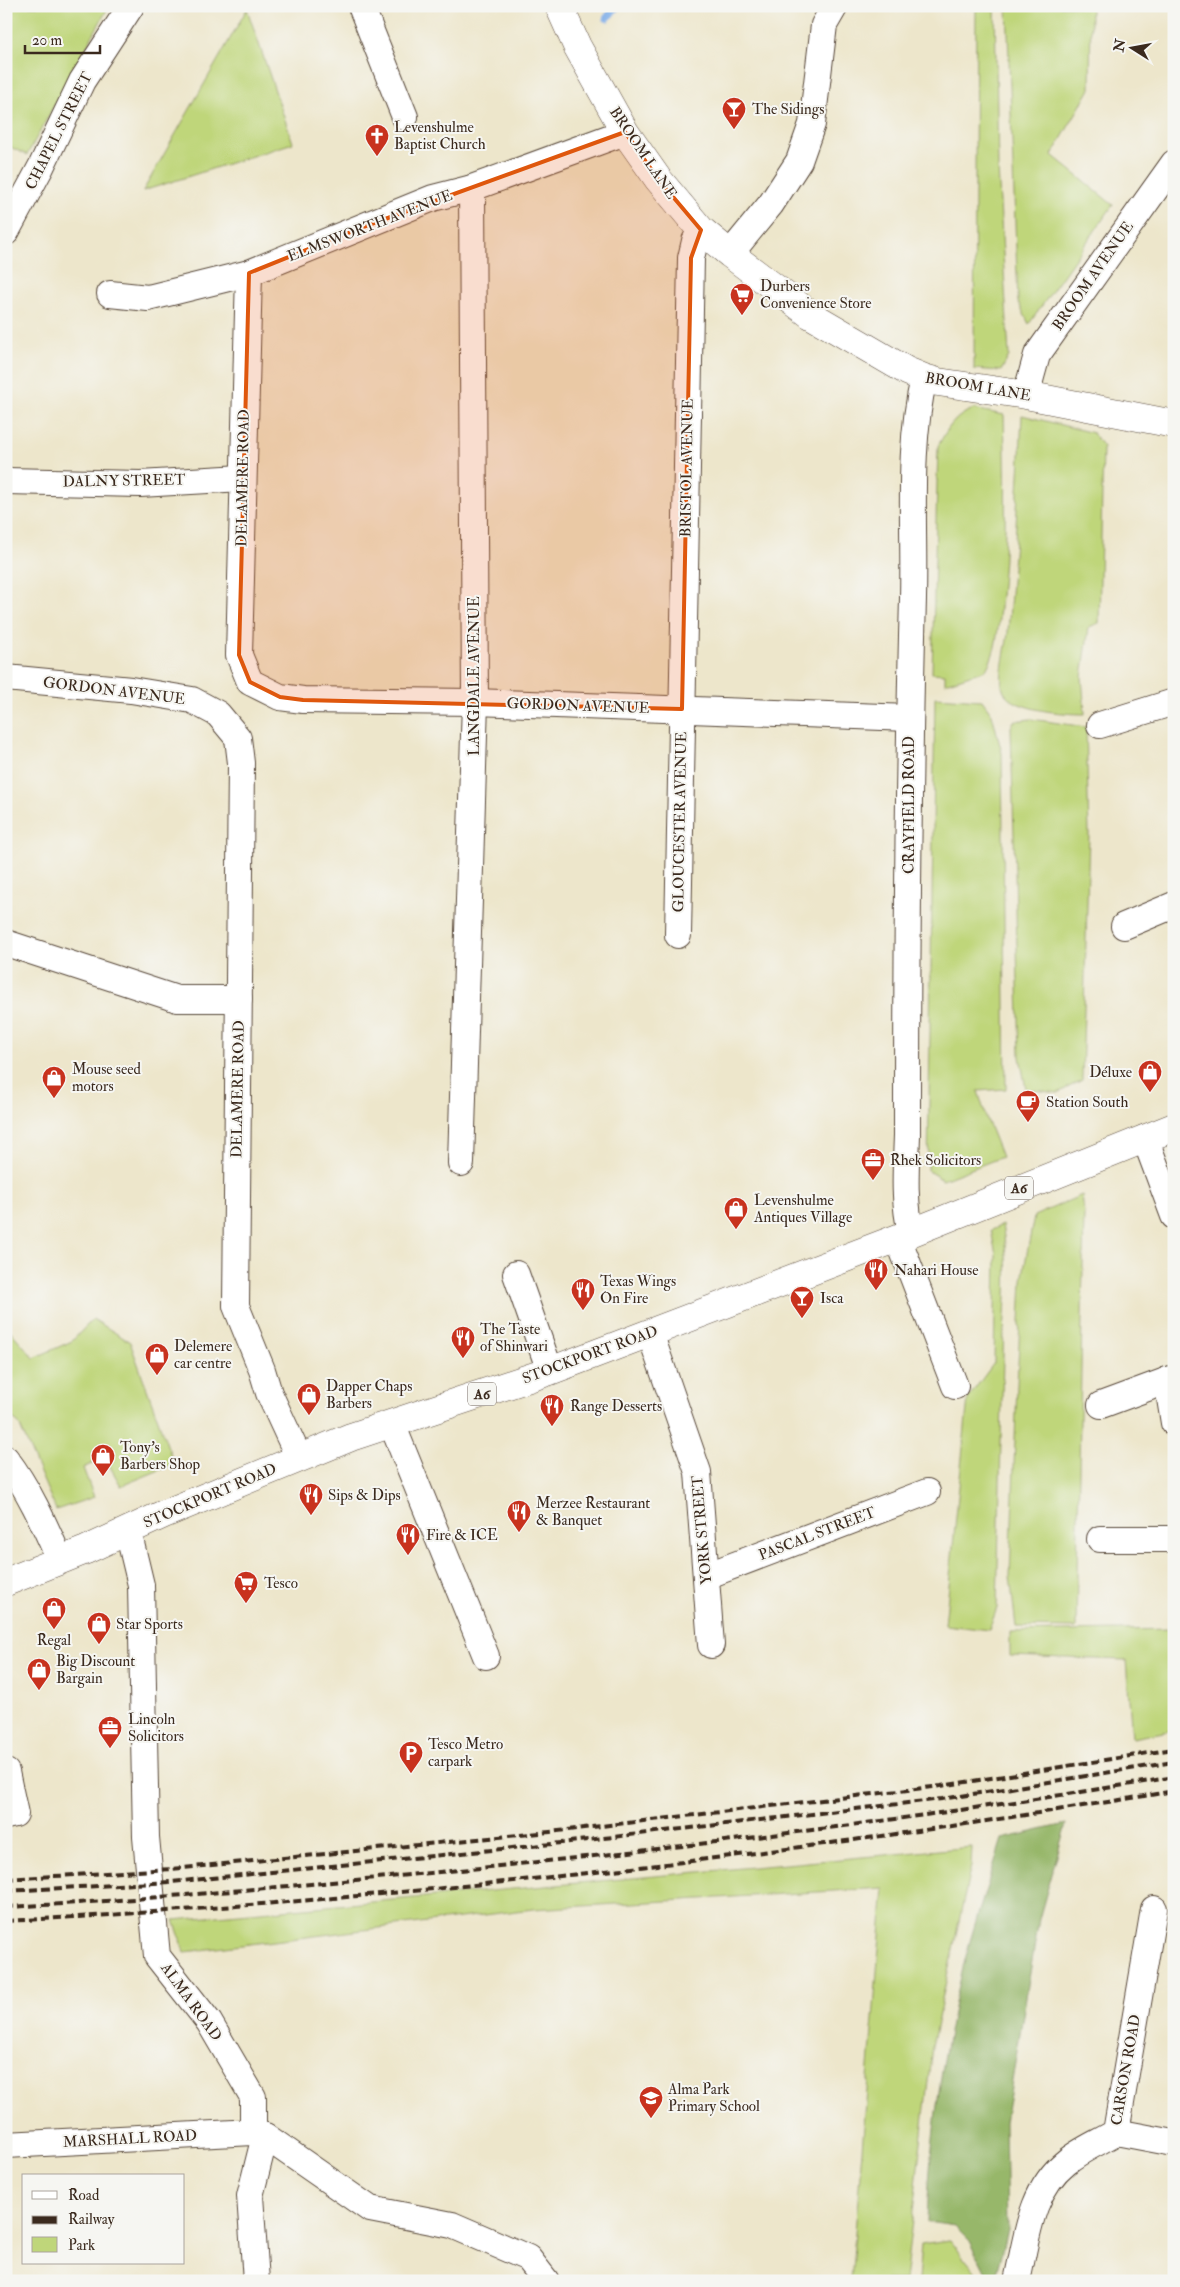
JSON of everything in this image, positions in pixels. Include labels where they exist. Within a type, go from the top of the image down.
[{"type":"main road","name":"BROOM LANE","points":[[559,6],[577,46],[626,132],[658,179],[701,230],[811,315],[907,371],[924,378],[1174,424]]},
{"type":"main road","name":"STOCKPORT ROAD","points":[[6,1582],[351,1437],[550,1371],[904,1235],[961,1210],[1174,1127]]},
{"type":"street","name":"CHAPEL STREET","points":[[6,232],[42,167],[82,81],[131,6]]},
{"type":"street","points":[[360,6],[405,117]]},
{"type":"street","points":[[730,254],[771,204],[799,162],[812,124],[824,25],[835,6]]},
{"type":"street","name":"ELMSWORTH AVENUE","points":[[110,294],[148,298],[249,273],[433,198],[472,188],[626,132]]},
{"type":"street","name":"BROOM AVENUE","points":[[1035,397],[1037,355],[1174,163]]},
{"type":"street","name":"LANGDALE AVENUE","points":[[461,1164],[475,702],[472,188]]},
{"type":"street","name":"BRISTOL AVENUE","points":[[682,709],[691,258],[694,241],[701,230]]},
{"type":"street","name":"DELAMERE ROAD","points":[[249,273],[242,478],[239,655],[250,682]]},
{"type":"street","name":"CRAYFIELD ROAD","points":[[924,378],[917,409],[912,449],[914,543],[909,718],[907,1135],[904,1235],[955,1386]]},
{"type":"street","name":"DALNY STREET","points":[[6,481],[140,484],[242,478]]},
{"type":"street","name":"GORDON AVENUE","points":[[6,678],[160,694],[192,700],[218,714]]},
{"type":"street","name":"GORDON AVENUE","points":[[250,682],[280,697],[303,700],[475,702],[909,718]]},
{"type":"street","points":[[1100,725],[1174,702]]},
{"type":"street","name":"GLOUCESTER AVENUE","points":[[678,934],[682,709]]},
{"type":"street","name":"DELAMERE ROAD","points":[[218,714],[238,738],[241,763],[236,1306],[262,1370],[269,1393],[299,1458]]},
{"type":"street","points":[[1124,926],[1174,905]]},
{"type":"street","points":[[6,944],[177,999],[239,999]]},
{"type":"street","points":[[1145,1138],[1174,1216]]},
{"type":"street","points":[[516,1274],[550,1371]]},
{"type":"street","name":"YORK STREET","points":[[650,1333],[698,1472],[711,1645]]},
{"type":"street","points":[[1101,1404],[1170,1379],[1174,1423]]},
{"type":"street","points":[[392,1424],[486,1656]]},
{"type":"street","points":[[6,1459],[47,1530],[60,1560]]},
{"type":"street","name":"PASCAL STREET","points":[[706,1576],[927,1492]]},
{"type":"street","name":"ALMA ROAD","points":[[128,1531],[141,1585],[146,1837],[156,1956],[209,2022],[253,2097],[259,2134],[250,2196],[256,2281]]},
{"type":"street","points":[[1100,1539],[1174,1539]]},
{"type":"street","points":[[6,1772],[15,1814],[6,1816]]},
{"type":"street","name":"CARSON ROAD","points":[[1017,2281],[1035,2202],[1049,2178],[1067,2161],[1116,2132],[1154,1909]]},
{"type":"street","points":[[1116,2132],[1174,2143]]},
{"type":"street","points":[[259,2134],[370,2209],[452,2225],[528,2258],[546,2281]]},
{"type":"street","name":"MARSHALL ROAD","points":[[6,2145],[259,2134]]},
{"type":"highlighted area","points":[[625,132],[658,179],[701,230],[691,258],[682,709],[303,700],[280,697],[250,682],[239,655],[249,273],[363,227]]},
{"type":"green space","points":[[6,6],[109,6],[27,155],[6,145]]},
{"type":"green space","points":[[976,6],[995,6],[998,168],[1009,356],[1001,371],[974,369]]},
{"type":"green space","points":[[1007,6],[1091,6],[1090,89],[1052,155],[1113,205],[1029,324],[1018,302]]},
{"type":"green space","points":[[247,9],[293,143],[143,191]]},
{"type":"green space","points":[[974,409],[1004,415],[1005,535],[999,623],[995,648],[986,670],[945,683],[945,674],[932,673],[938,446],[948,428],[962,415]]},
{"type":"green space","points":[[1022,415],[1093,433],[1103,447],[1099,623],[1089,627],[1082,677],[1085,714],[1053,712],[1029,707],[1010,698],[1002,687],[1012,578]]},
{"type":"green space","points":[[935,697],[982,700],[992,714],[1002,753],[1006,1089],[978,1091],[1002,1157],[943,1180],[928,1171]]},
{"type":"green space","points":[[1031,719],[1086,727],[1089,834],[1082,1080],[1058,1093],[1026,1089],[1020,1057],[1011,727],[1014,721]]},
{"type":"green space","points":[[1082,1195],[1084,1213],[1076,1628],[1016,1627],[1010,1576],[1022,1280],[1034,1216]]},
{"type":"green space","points":[[1002,1225],[1007,1274],[1003,1357],[997,1608],[989,1630],[945,1625],[968,1398],[994,1363],[996,1255],[991,1230]]},
{"type":"green space","points":[[93,1319],[130,1342],[174,1464],[121,1486],[109,1465],[102,1468],[98,1461],[83,1468],[94,1497],[56,1510],[19,1424],[6,1413],[6,1326],[34,1358],[72,1341]]},
{"type":"green space","points":[[1174,1629],[1174,1730],[1132,1738],[1126,1660],[1010,1656],[1010,1632]]},
{"type":"green space","points":[[1066,1824],[1039,1919],[1005,2123],[1007,2231],[994,2281],[990,2281],[970,2241],[955,2226],[927,2222],[931,2153],[940,2084],[952,2016],[968,1948],[1002,1839]]},
{"type":"green space","points":[[972,1847],[971,1866],[932,2046],[905,2281],[851,2281],[884,1888],[533,1909],[185,1952],[174,1920]]},
{"type":"green space","points":[[950,2240],[975,2271],[976,2281],[918,2281],[921,2244]]},
{"type":"waterway","points":[[607,18],[617,6]]},
{"type":"railway","points":[[6,1879],[172,1869],[550,1832],[941,1786],[1174,1749]]},
{"type":"railway","points":[[6,1891],[172,1882],[552,1844],[942,1799],[1174,1762]]},
{"type":"railway","points":[[6,1907],[377,1878],[677,1847],[876,1822],[1174,1777]]},
{"type":"railway","points":[[6,1921],[299,1901],[446,1888],[592,1872],[884,1836],[1174,1791]]},
{"type":"place","name":"The Sidings","points":[[734,130]]},
{"type":"place","name":"Levenshulme Baptist Church","points":[[377,157]]},
{"type":"place","name":"Durbers Convenience Store","points":[[742,316]]},
{"type":"place","name":"Déluxe","points":[[1150,1093]]},
{"type":"place","name":"Mouse seed motors","points":[[54,1099]]},
{"type":"place","name":"Station South","points":[[1028,1123]]},
{"type":"place","name":"Rhek Solicitors","points":[[873,1181]]},
{"type":"place","name":"Levenshulme Antiques Village","points":[[736,1230]]},
{"type":"place","name":"Nahari House","points":[[876,1291]]},
{"type":"place","name":"Texas Wings On Fire","points":[[583,1311]]},
{"type":"place","name":"Isca","points":[[802,1319]]},
{"type":"place","name":"The Taste of Shinwari","points":[[463,1359]]},
{"type":"place","name":"Delemere car centre","points":[[157,1376]]},
{"type":"place","name":"Dapper Chaps Barbers","points":[[309,1416]]},
{"type":"place","name":"Range Desserts","points":[[552,1427]]},
{"type":"place","name":"Tony's Barbers Shop","points":[[103,1477]]},
{"type":"place","name":"Sips & Dips","points":[[311,1516]]},
{"type":"place","name":"Merzee Restaurant & Banquet","points":[[519,1533]]},
{"type":"place","name":"Fire & ICE","points":[[408,1556]]},
{"type":"place","name":"Tesco","points":[[246,1604]]},
{"type":"place","name":"Regal","points":[[54,1630]]},
{"type":"place","name":"Star Sports","points":[[99,1645]]},
{"type":"place","name":"Big Discount Bargain","points":[[39,1691]]},
{"type":"place","name":"Lincoln Solicitors","points":[[110,1749]]},
{"type":"place","name":"Tesco Metro carpark","points":[[411,1774]]},
{"type":"place","name":"Alma Park Primary School","points":[[651,2119]]}]
